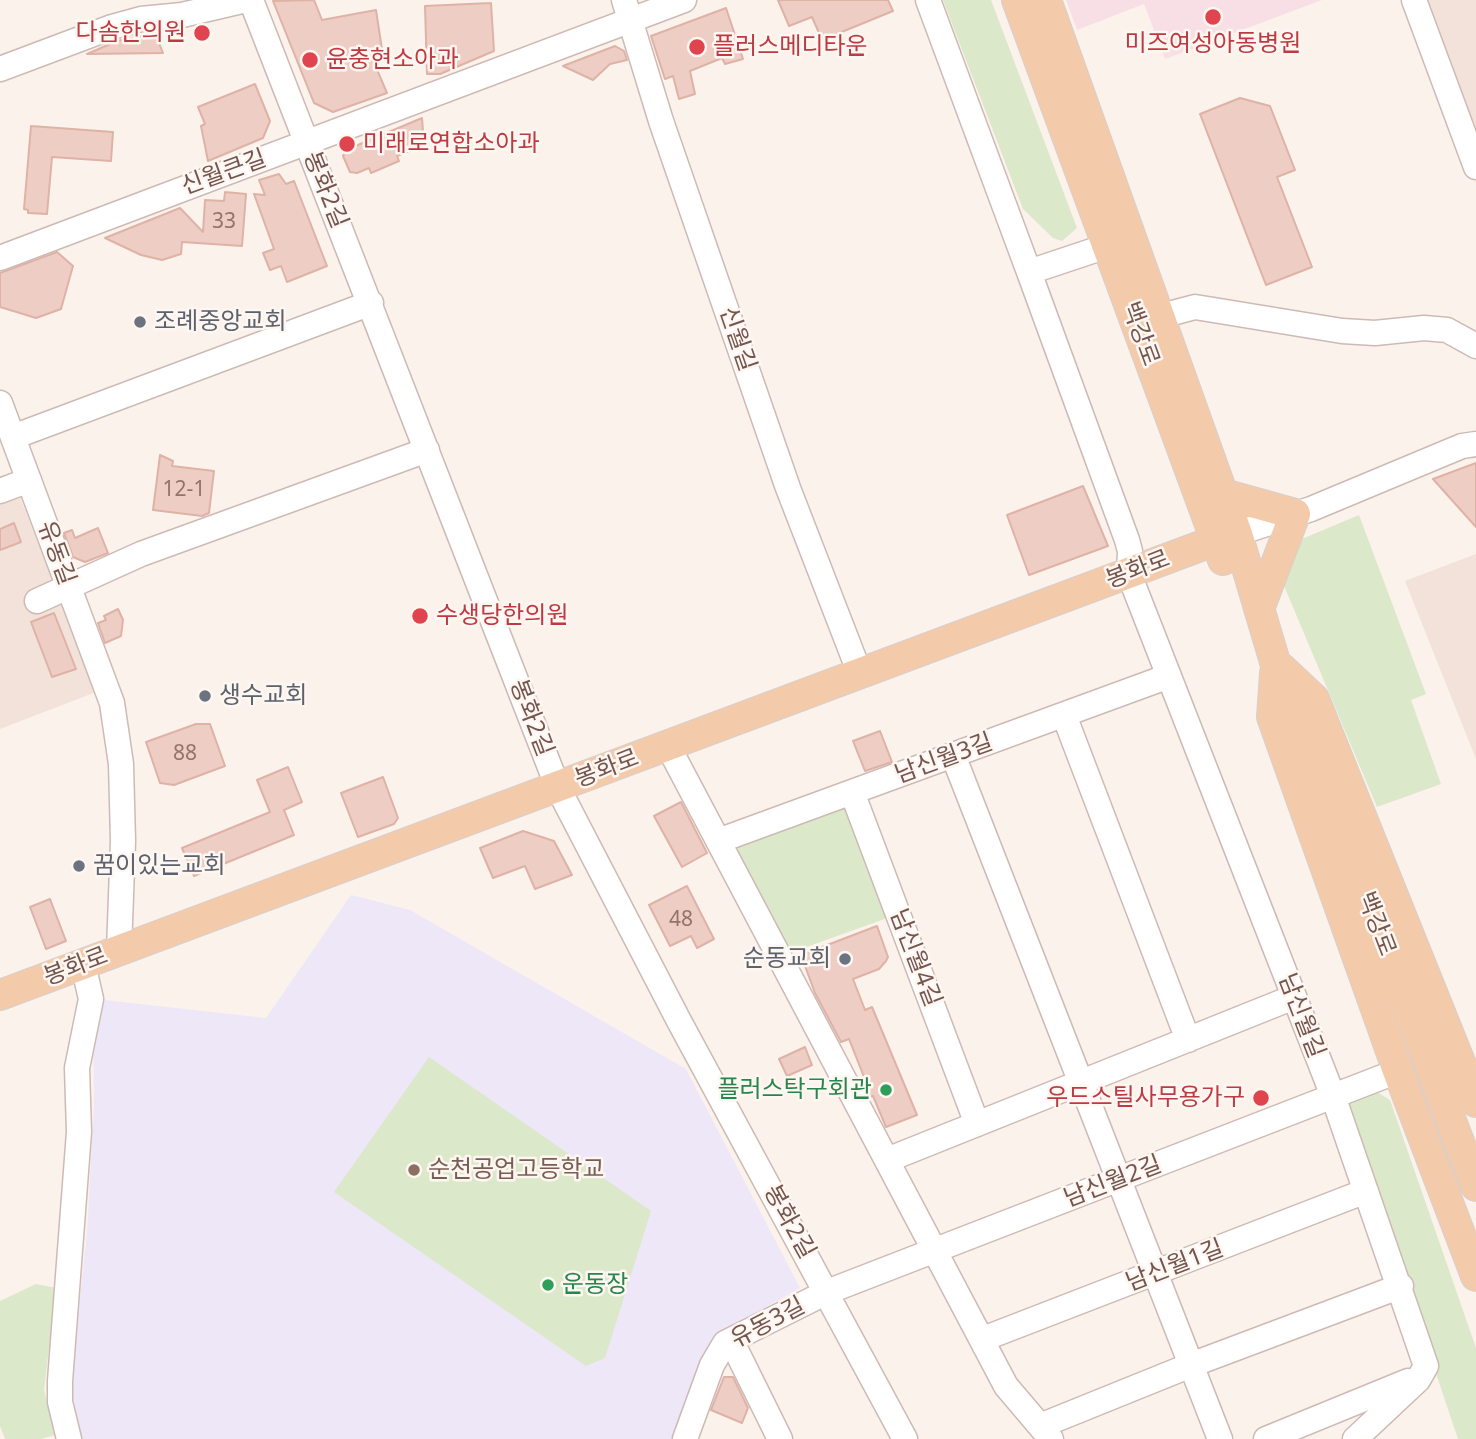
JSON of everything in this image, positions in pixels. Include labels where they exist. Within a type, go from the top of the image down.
[{"type":"main road","name":"백강로","points":[[1017,0],[1107,246],[1275,662],[1476,1186]]},
{"type":"main road","name":"백강로","points":[[1046,0],[1223,494],[1225,538],[1259,609],[1275,662]]},
{"type":"main road","points":[[1223,494],[1296,514],[1259,609]]},
{"type":"main road","name":"봉화로","points":[[0,995],[1225,538]]},
{"type":"main road","points":[[1275,662],[1272,717],[1398,1071],[1476,1276]]},
{"type":"main road","points":[[1275,662],[1314,699],[1476,1101]]},
{"type":"street","points":[[0,68],[141,19],[182,15],[248,0]]},
{"type":"street","name":"봉화2길","points":[[248,0],[371,303],[558,788],[679,1021],[905,1439]]},
{"type":"street","name":"신월큰길","points":[[0,258],[197,182],[306,145],[627,10],[684,0]]},
{"type":"street","name":"남신월길","points":[[928,0],[1127,540],[1130,551],[1129,574],[1333,1096],[1401,1286],[1426,1366]]},
{"type":"street","points":[[1414,0],[1476,167]]},
{"type":"street","name":"신월길","points":[[627,10],[788,488],[860,674]]},
{"type":"street","points":[[1029,272],[1107,246]]},
{"type":"street","points":[[13,438],[371,303]]},
{"type":"street","points":[[1161,316],[1195,307],[1342,331],[1375,333],[1424,328],[1447,330],[1476,346]]},
{"type":"street","name":"유동길","points":[[0,403],[112,703],[121,764],[123,841],[119,950]]},
{"type":"street","points":[[1225,538],[1296,514],[1471,440]]},
{"type":"street","points":[[37,601],[68,584],[141,554],[427,450]]},
{"type":"street","points":[[0,491],[29,480]]},
{"type":"street","name":"남신월3길","points":[[718,841],[1169,676]]},
{"type":"street","points":[[1064,715],[1188,1040]]},
{"type":"street","points":[[668,747],[1006,1386],[1045,1432],[1191,1364],[1401,1286]]},
{"type":"street","points":[[953,755],[1220,1439]]},
{"type":"street","name":"남신월4길","points":[[852,792],[977,1124]]},
{"type":"street","points":[[69,1439],[60,1402],[60,1381],[78,1145],[77,1068],[91,999],[83,964]]},
{"type":"street","points":[[887,1160],[1294,997]]},
{"type":"street","name":"남신월2길","points":[[827,1292],[1398,1071]]},
{"type":"street","name":"남신월1길","points":[[983,1339],[1366,1191]]},
{"type":"street","name":"유동3길","points":[[685,1439],[712,1365],[725,1343],[827,1292]]},
{"type":"street","points":[[731,1340],[780,1439]]},
{"type":"street","points":[[1266,1439],[1402,1385],[1426,1366]]},
{"type":"street","points":[[1355,1439],[1418,1380],[1426,1366]]},
{"type":"shaded area","name":"미즈여성아동병원","points":[[1066,0],[1322,0],[1165,59],[1144,4],[1077,30]]},
{"type":"shaded area","points":[[1425,0],[1476,0],[1476,139]]},
{"type":"shaded area","points":[[18,492],[96,692],[0,729],[0,499]]},
{"type":"shaded area","points":[[1476,554],[1476,759],[1405,581]]},
{"type":"shaded area","name":"순천공업고등학교","points":[[351,895],[410,910],[686,1069],[800,1288],[717,1335],[676,1439],[81,1439],[71,1382],[87,1233],[94,1107],[93,1026],[104,1000],[266,1018]]},
{"type":"green space","points":[[943,0],[991,0],[1077,228],[1062,241],[1053,238],[1023,209]]},
{"type":"green space","points":[[1359,515],[1426,694],[1411,700],[1441,784],[1377,807],[1282,581],[1297,541]]},
{"type":"green space","points":[[849,799],[893,916],[787,954],[728,844]]},
{"type":"green space","name":"운동장","points":[[429,1057],[651,1211],[605,1358],[586,1366],[334,1192]]},
{"type":"green space","points":[[1377,1092],[1390,1100],[1476,1348],[1476,1439],[1458,1439],[1345,1103]]},
{"type":"green space","points":[[36,1284],[56,1288],[44,1390],[55,1435],[41,1439],[5,1439],[0,1426],[0,1301]]},
{"type":"building","points":[[314,0],[322,20],[376,10],[383,56],[372,58],[387,93],[333,112],[314,103],[273,1]]},
{"type":"building","points":[[778,0],[888,0],[893,11],[822,40],[812,17],[789,26]]},
{"type":"building","points":[[491,3],[494,51],[440,74],[427,74],[425,6]]},
{"type":"building","name":"플러스메디타운","points":[[726,8],[743,59],[725,64],[722,58],[690,71],[695,94],[679,99],[673,76],[665,79],[651,36]]},
{"type":"building","points":[[155,33],[163,53],[87,54],[117,41]]},
{"type":"building","points":[[615,46],[624,51],[627,60],[610,64],[593,80],[563,66]]},
{"type":"building","points":[[255,84],[270,121],[263,138],[208,161],[201,126],[205,124],[198,107]]},
{"type":"building","points":[[1240,98],[1270,106],[1295,170],[1277,177],[1312,267],[1266,285],[1200,114]]},
{"type":"building","points":[[422,118],[424,145],[397,156],[399,161],[371,173],[369,168],[357,173],[350,172],[343,156],[346,150]]},
{"type":"building","points":[[31,126],[113,132],[111,161],[52,157],[47,214],[28,213],[28,210],[24,209]]},
{"type":"building","points":[[279,174],[286,184],[294,181],[327,266],[287,282],[281,266],[270,270],[263,253],[274,249],[254,194],[265,195],[259,180]]},
{"type":"building","points":[[225,192],[246,194],[242,246],[182,242],[181,254],[162,260],[141,255],[105,238],[180,208],[203,232],[205,200],[224,201]]},
{"type":"building","points":[[57,252],[73,266],[61,309],[36,318],[0,307],[0,273]]},
{"type":"building","points":[[160,455],[173,461],[172,466],[214,471],[209,513],[202,516],[153,510]]},
{"type":"building","points":[[1476,463],[1476,527],[1433,479]]},
{"type":"building","points":[[1083,486],[1108,546],[1029,575],[1007,515]]},
{"type":"building","points":[[14,523],[21,542],[0,550],[0,529]]},
{"type":"building","points":[[98,528],[108,553],[85,562],[73,557],[64,533],[72,530],[75,538]]},
{"type":"building","points":[[118,609],[123,620],[121,636],[105,643],[98,623],[106,620],[104,616]]},
{"type":"building","points":[[54,613],[76,669],[52,677],[31,622]]},
{"type":"building","points":[[196,724],[210,724],[225,766],[174,785],[160,783],[146,742]]},
{"type":"building","points":[[880,731],[892,762],[865,771],[853,741]]},
{"type":"building","points":[[288,767],[302,802],[284,810],[294,835],[194,876],[182,848],[270,812],[257,780]]},
{"type":"building","points":[[383,777],[398,818],[394,824],[358,837],[341,793]]},
{"type":"building","points":[[681,802],[707,853],[682,867],[654,816]]},
{"type":"building","points":[[523,831],[554,841],[572,875],[535,889],[525,866],[493,878],[480,848]]},
{"type":"building","points":[[687,886],[714,939],[697,948],[691,936],[670,946],[649,905]]},
{"type":"building","points":[[50,899],[66,941],[46,949],[30,907]]},
{"type":"building","points":[[877,926],[888,957],[879,969],[853,979],[865,1010],[872,1007],[917,1115],[886,1127],[873,1096],[870,1097],[864,1084],[866,1082],[849,1039],[841,1042],[815,993],[801,955]]},
{"type":"building","points":[[805,1047],[812,1065],[787,1076],[779,1059]]},
{"type":"building","points":[[724,1377],[733,1377],[748,1408],[742,1423],[711,1410]]},
{"type":"place","name":"미즈여성아동병원","points":[[1213,17]]},
{"type":"place","name":"다솜한의원","points":[[202,33]]},
{"type":"place","name":"플러스메디타운","points":[[697,47]]},
{"type":"place","name":"윤충현소아과","points":[[310,60]]},
{"type":"place","name":"미래로연합소아과","points":[[347,144]]},
{"type":"place","name":"조례중앙교회","points":[[140,322]]},
{"type":"place","name":"수생당한의원","points":[[420,616]]},
{"type":"place","name":"생수교회","points":[[205,696]]},
{"type":"place","name":"꿈이있는교회","points":[[79,866]]},
{"type":"place","name":"순동교회","points":[[845,959]]},
{"type":"place","name":"플러스탁구회관","points":[[886,1090]]},
{"type":"place","name":"우드스틸사무용가구","points":[[1261,1098]]},
{"type":"place","name":"순천공업고등학교","points":[[414,1170]]},
{"type":"place","name":"운동장","points":[[548,1285]]}]
